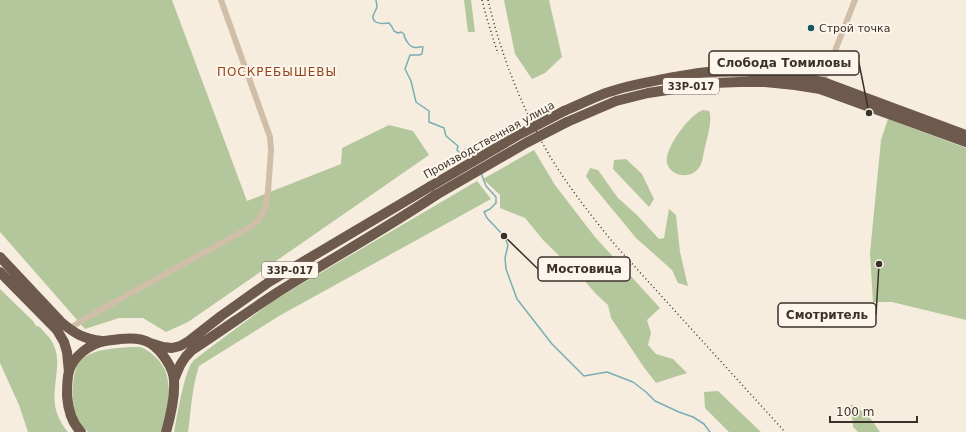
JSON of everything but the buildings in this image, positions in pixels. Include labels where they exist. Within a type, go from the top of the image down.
[{"type":"highway","name":"Производственная улица","points":[[150,343],[172,348],[180,346],[269,282],[520,134],[564,111],[609,92],[641,83],[707,72],[760,73],[814,79],[822,86],[966,142]]},
{"type":"highway","name":"Производственная улица","points":[[174,380],[178,368],[184,358],[192,350],[276,293],[407,215],[436,195],[526,143],[567,122],[616,101],[642,94],[714,83],[765,82],[822,86],[966,135]]},
{"type":"highway","name":"33Р-017","points":[[0,257],[69,329],[91,340],[104,341],[124,339],[145,341],[150,343],[163,355],[172,369],[174,380],[173,402],[166,432]]},
{"type":"highway","name":"33Р-017","points":[[0,272],[57,330],[64,342],[68,352],[68,403],[72,417],[81,432]]},
{"type":"highway","name":"33Р-017","points":[[69,372],[76,359],[84,350],[94,344],[104,341]]},
{"type":"street","points":[[69,329],[86,318],[252,226],[262,215],[268,192],[271,150],[270,137],[221,0]]},
{"type":"street","points":[[822,86],[855,0]]},
{"type":"green space","points":[[0,0],[172,0],[247,201],[341,164],[342,148],[389,125],[413,131],[429,155],[188,322],[166,332],[143,318],[119,318],[85,329],[0,232]]},
{"type":"green space","points":[[464,0],[471,0],[475,32],[468,32]]},
{"type":"green space","points":[[504,0],[549,0],[562,57],[545,73],[532,79],[515,54]]},
{"type":"green space","points":[[703,110],[709,111],[710,124],[699,168],[694,173],[689,175],[680,175],[672,171],[669,167],[667,157],[679,132],[691,118]]},
{"type":"green space","points":[[888,119],[966,148],[966,320],[892,302],[873,302],[870,253],[881,140]]},
{"type":"green space","points":[[534,150],[555,185],[595,237],[660,308],[647,320],[651,333],[648,345],[656,354],[673,359],[687,373],[656,383],[611,318],[608,305],[543,240],[525,218],[500,208],[500,195],[483,179]]},
{"type":"green space","points":[[626,159],[642,174],[654,199],[649,207],[613,169],[614,160]]},
{"type":"green space","points":[[590,168],[598,170],[618,198],[637,215],[659,239],[664,238],[669,209],[676,215],[680,252],[688,286],[678,283],[672,270],[636,238],[589,181],[586,176]]},
{"type":"green space","points":[[477,181],[491,199],[279,316],[199,366],[193,390],[188,432],[174,432],[184,384],[194,360],[276,299]]},
{"type":"green space","points":[[0,289],[33,321],[36,326],[42,329],[52,342],[56,351],[57,360],[55,390],[56,410],[61,422],[68,432],[28,432],[19,405],[0,363]]},
{"type":"green space","points":[[140,347],[147,350],[158,359],[165,370],[167,378],[169,387],[169,401],[161,432],[88,432],[76,418],[73,409],[73,382],[76,369],[80,361],[88,355],[106,349]]},
{"type":"green space","points":[[718,391],[761,432],[729,432],[705,408],[704,392]]},
{"type":"green space","points":[[851,404],[868,415],[880,432],[858,432],[853,427]]},
{"type":"waterway","points":[[376,0],[377,7],[373,16],[374,21],[389,23],[394,31],[404,34],[407,42],[411,46],[416,48],[423,47],[422,54],[410,55],[405,69],[411,81],[416,102],[429,111],[429,122],[444,128],[446,136],[458,146],[457,150],[460,153],[467,148],[474,157]]},
{"type":"waterway","points":[[481,173],[486,186],[496,197],[496,203],[484,212],[487,218],[504,236],[508,245],[505,258],[506,269],[517,299],[552,344],[584,376],[607,372],[633,382],[655,401],[693,417],[704,424],[710,432]]},
{"type":"railway","points":[[482,0],[498,54]]},
{"type":"railway","points":[[488,0],[499,41],[522,101],[540,139],[566,181],[616,246],[785,432]]},
{"type":"place","name":"Строй точка","points":[[811,28]]},
{"type":"place","name":"Слобода Томиловы","points":[[869,113]]},
{"type":"place","name":"Мостовица","points":[[504,236]]},
{"type":"place","name":"Смотритель","points":[[879,264]]},
{"type":"district","name":"ПОСКРЕБЫШЕВЫ","points":[[277,72]]}]
